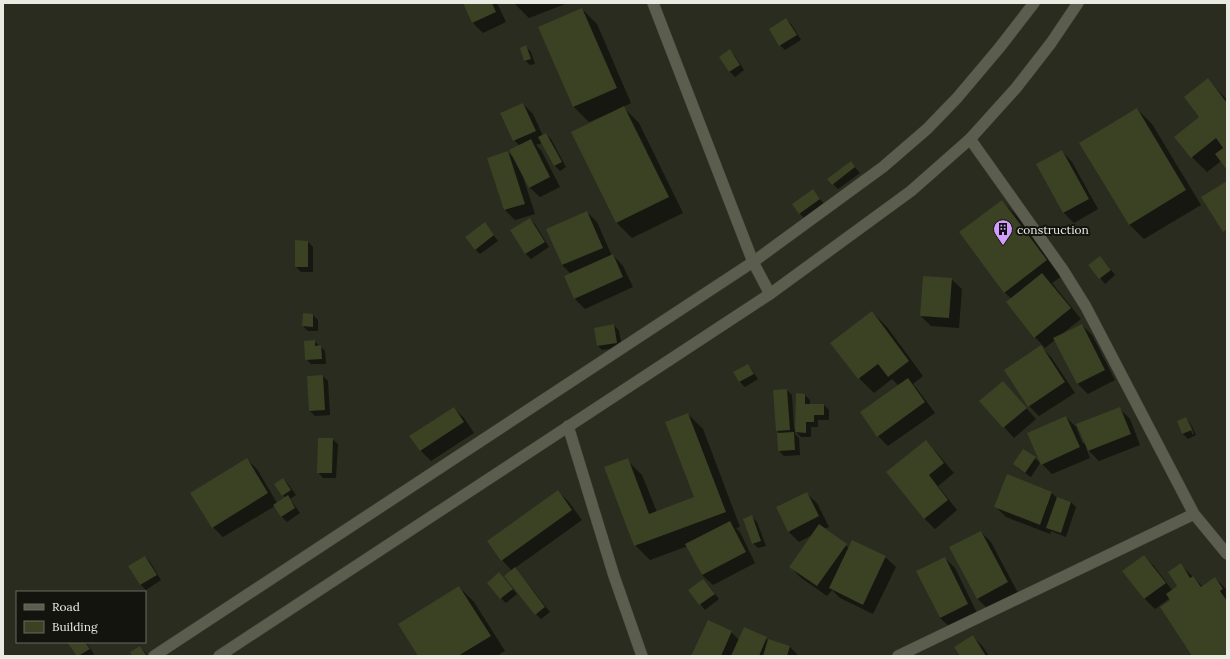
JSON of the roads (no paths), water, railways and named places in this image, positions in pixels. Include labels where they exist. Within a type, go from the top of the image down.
[{"type":"street","points":[[654,3],[753,262],[770,294]]},
{"type":"street","points":[[154,656],[753,262],[883,167],[927,129],[957,98],[1000,47],[1034,3]]},
{"type":"street","points":[[219,656],[770,294],[911,191],[970,139],[1016,88],[1051,43],[1078,3]]},
{"type":"street","points":[[970,139],[1063,270],[1086,307],[1194,514],[1227,554]]},
{"type":"street","points":[[568,426],[614,576],[642,656]]},
{"type":"street","points":[[898,656],[1194,514]]},
{"type":"place","name":"construction","points":[[1003,246]]}]
